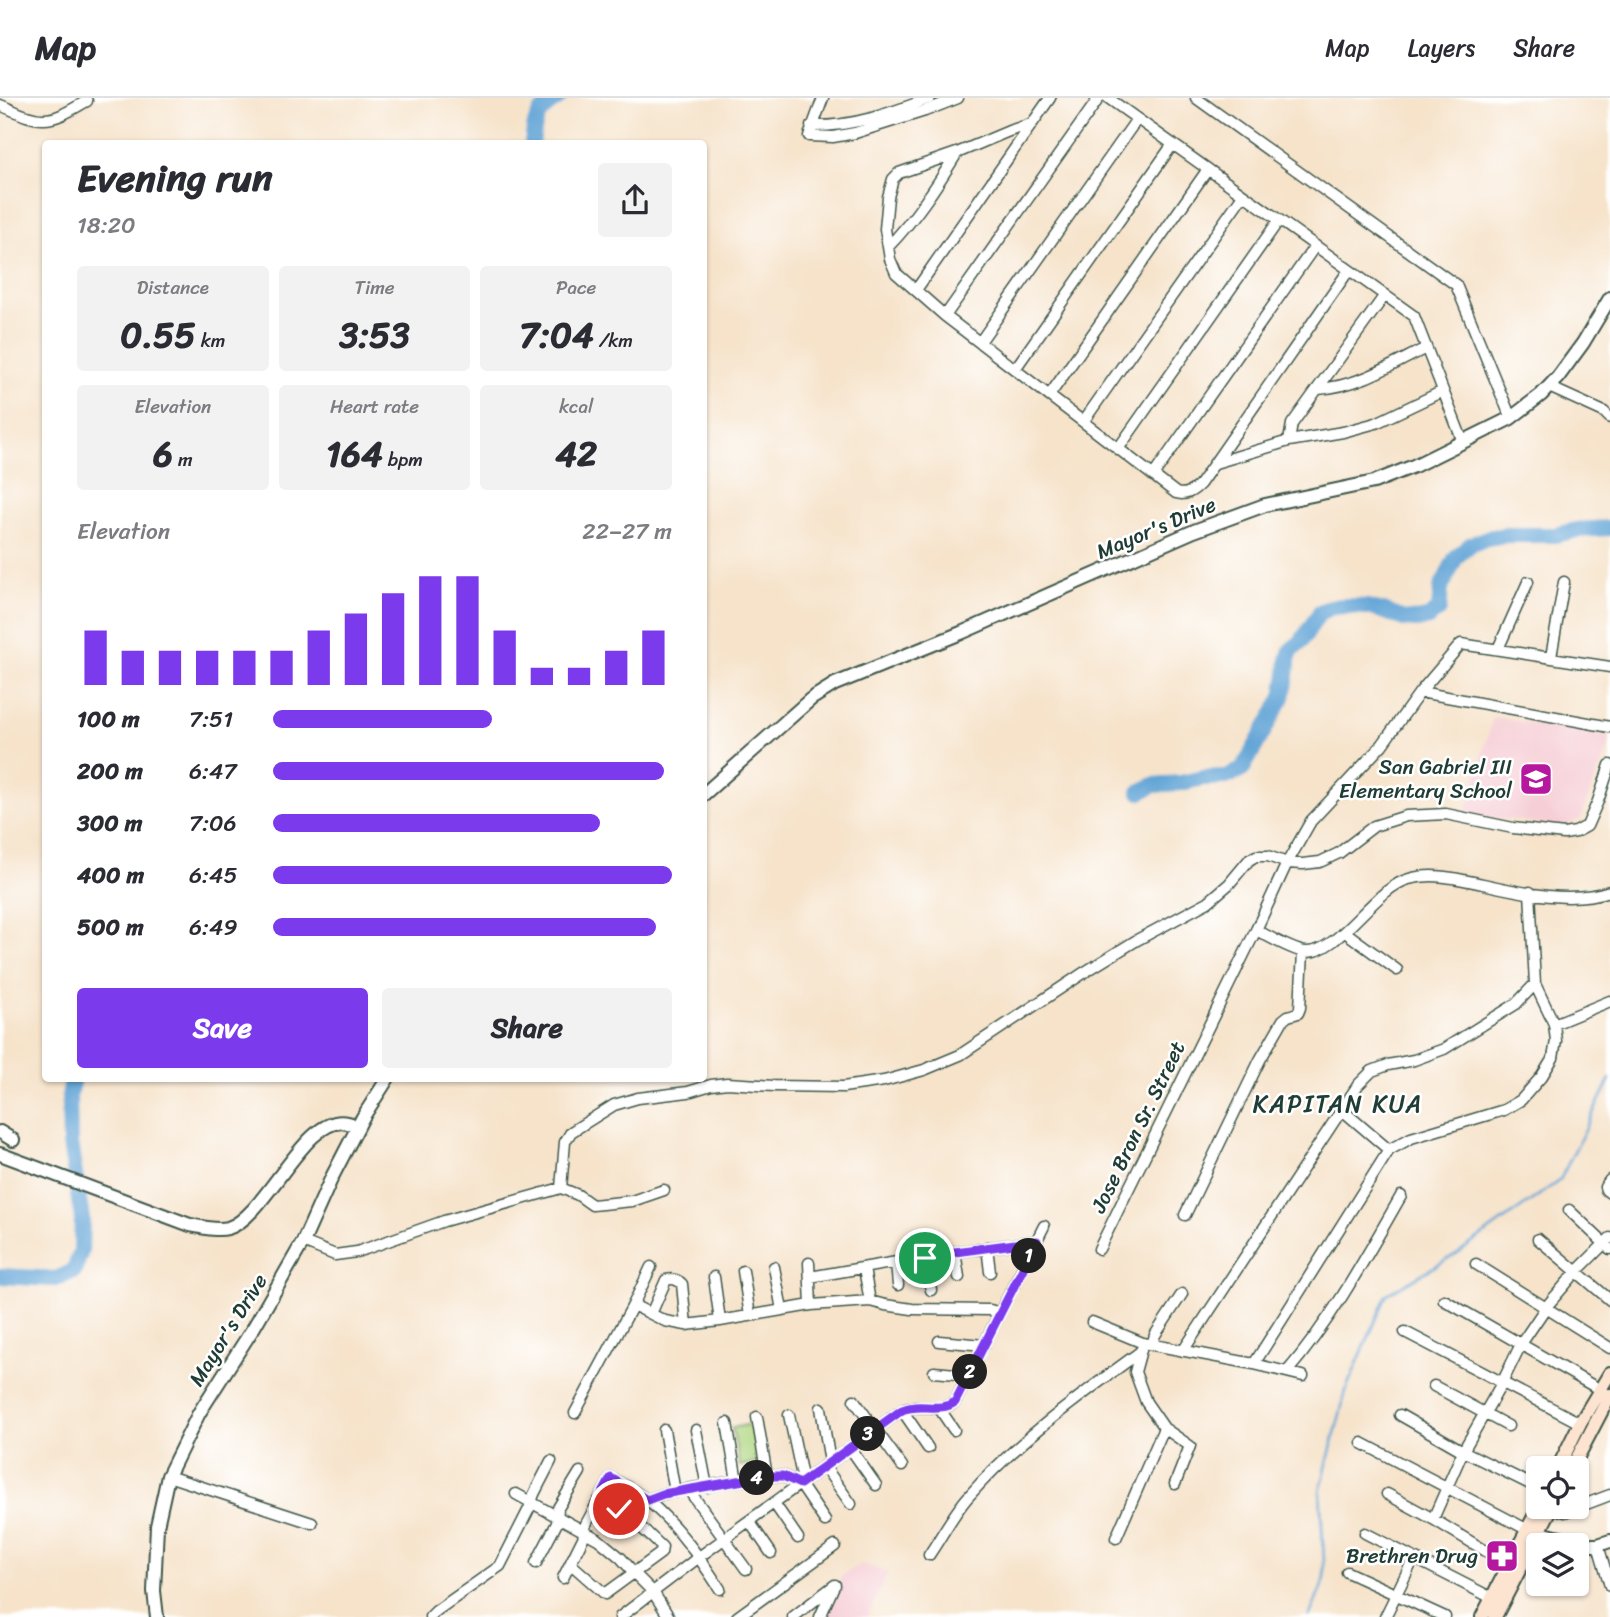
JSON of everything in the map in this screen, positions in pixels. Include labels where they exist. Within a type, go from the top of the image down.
[{"type":"main road","points":[[1577,1456],[1606,1393],[1610,1373]]},
{"type":"main road","points":[[1564,1456],[1580,1423],[1606,1393]]},
{"type":"main road","points":[[1495,1617],[1541,1519]]},
{"type":"main road","points":[[1482,1617],[1509,1565],[1534,1531]]},
{"type":"street","points":[[823,98],[809,136],[833,137],[855,133],[958,98]]},
{"type":"street","points":[[811,126],[832,126],[878,117],[930,98]]},
{"type":"street","points":[[916,290],[1049,98]]},
{"type":"street","points":[[945,316],[1099,98]]},
{"type":"street","points":[[1108,98],[1414,316],[1463,442]]},
{"type":"street","points":[[1196,98],[1456,285],[1511,418]]},
{"type":"street","points":[[0,105],[46,120],[87,101]]},
{"type":"street","points":[[980,342],[1137,119]]},
{"type":"street","points":[[1031,124],[898,173],[893,178],[885,229],[896,273],[945,316],[1176,493],[1186,494],[1200,484],[1349,270]]},
{"type":"street","points":[[1015,369],[1173,144]]},
{"type":"street","points":[[888,247],[909,225],[935,190],[957,153]]},
{"type":"street","points":[[1049,396],[1208,169]]},
{"type":"street","points":[[1083,422],[1243,195]]},
{"type":"street","points":[[1118,449],[1279,220]]},
{"type":"street","points":[[1153,475],[1315,246]]},
{"type":"street","points":[[1289,442],[1292,424],[1385,295]]},
{"type":"street","name":"Mayor's Drive","points":[[707,791],[811,699],[835,684],[1011,612],[1194,531],[1265,505],[1374,482],[1511,418],[1549,387],[1583,343],[1610,298]]},
{"type":"street","points":[[1318,388],[1338,387],[1368,377],[1426,348]]},
{"type":"street","points":[[1549,387],[1604,412],[1610,418]]},
{"type":"street","points":[[1215,463],[1289,442],[1376,423],[1443,391]]},
{"type":"street","points":[[1528,582],[1498,649],[1610,667]]},
{"type":"street","points":[[1551,657],[1564,582]]},
{"type":"street","name":"Jose Bron Sr. Street","points":[[1099,1249],[1287,863],[1311,821],[1382,745],[1420,692],[1461,644],[1498,649]]},
{"type":"street","points":[[1420,692],[1610,727]]},
{"type":"street","points":[[561,1188],[565,1142],[571,1132],[614,1105],[638,1098],[688,1092],[727,1083],[843,1087],[884,1081],[924,1070],[960,1055],[1084,972],[1208,902],[1255,856],[1268,856],[1287,863],[1320,862],[1339,853],[1374,826],[1406,816],[1446,814],[1513,828],[1563,834],[1576,832],[1587,827],[1610,765]]},
{"type":"street","points":[[1256,930],[1303,952],[1313,952],[1345,932],[1392,886],[1407,879],[1429,875],[1454,877],[1561,897],[1586,897],[1610,891]]},
{"type":"street","points":[[1254,1364],[1389,1150],[1411,1138],[1504,1110],[1521,1100],[1542,1076],[1553,1058],[1556,1041],[1553,1024],[1535,984],[1531,892]]},
{"type":"street","points":[[1345,932],[1397,970]]},
{"type":"street","points":[[1185,1215],[1283,1020],[1298,1013],[1303,952]]},
{"type":"street","points":[[1183,1351],[1358,1085],[1372,1071],[1444,1049],[1516,1004],[1535,984]]},
{"type":"street","points":[[1553,1024],[1610,1001]]},
{"type":"street","name":"Mayor's Drive","points":[[157,1617],[157,1526],[168,1476],[200,1413],[303,1242],[357,1128],[386,1082]]},
{"type":"street","points":[[1341,1110],[1389,1150]]},
{"type":"street","points":[[1,1154],[190,1225],[218,1229],[228,1228],[245,1218],[305,1144],[320,1130],[336,1122],[347,1122],[357,1128]]},
{"type":"street","points":[[0,1132],[13,1140]]},
{"type":"street","points":[[1610,1181],[1605,1187],[1610,1193]]},
{"type":"street","points":[[303,1242],[335,1255],[357,1252],[444,1221],[561,1188],[592,1205],[632,1201],[664,1190]]},
{"type":"street","points":[[1287,1372],[1310,1345],[1350,1285],[1401,1196]]},
{"type":"street","points":[[1433,1519],[1464,1451],[1521,1344],[1546,1307],[1577,1271],[1608,1244],[1569,1210]]},
{"type":"street","points":[[620,1617],[902,1410],[909,1407],[948,1407],[955,1402],[1044,1226]]},
{"type":"street","points":[[1538,1240],[1610,1300]]},
{"type":"street","points":[[810,1277],[1037,1241]]},
{"type":"street","points":[[987,1247],[990,1272]]},
{"type":"street","points":[[955,1252],[960,1278]]},
{"type":"street","points":[[925,1258],[931,1290]]},
{"type":"street","points":[[809,1263],[811,1305]]},
{"type":"street","points":[[896,1263],[898,1285]]},
{"type":"street","points":[[1476,1264],[1610,1348]]},
{"type":"street","points":[[575,1413],[651,1267]]},
{"type":"street","points":[[774,1267],[782,1310]]},
{"type":"street","points":[[864,1269],[870,1300]]},
{"type":"street","points":[[743,1271],[750,1316]]},
{"type":"street","points":[[714,1277],[720,1321]]},
{"type":"street","points":[[651,1314],[666,1280],[678,1280],[682,1284],[686,1325]]},
{"type":"street","points":[[929,1555],[966,1500],[991,1472],[1056,1414],[1145,1347],[1181,1294]]},
{"type":"street","points":[[633,1305],[665,1321],[686,1325],[811,1305],[870,1300],[912,1310],[990,1310],[1000,1313]]},
{"type":"street","points":[[1444,1300],[1606,1393]]},
{"type":"street","points":[[1092,1322],[1145,1347],[1183,1351],[1304,1376]]},
{"type":"street","points":[[1405,1332],[1580,1423]]},
{"type":"street","points":[[939,1341],[984,1345]]},
{"type":"street","points":[[1145,1347],[1135,1375],[1146,1402],[1164,1428],[1189,1446],[1175,1485]]},
{"type":"street","points":[[934,1372],[968,1375]]},
{"type":"street","points":[[1434,1386],[1508,1426]]},
{"type":"street","points":[[854,1400],[902,1466]]},
{"type":"street","points":[[821,1408],[827,1464],[851,1504]]},
{"type":"street","points":[[939,1408],[954,1430]]},
{"type":"street","points":[[902,1410],[928,1448]]},
{"type":"street","points":[[789,1415],[802,1483],[825,1521]]},
{"type":"street","points":[[1400,1415],[1526,1482]]},
{"type":"street","points":[[757,1417],[767,1476]]},
{"type":"street","points":[[727,1423],[737,1481]]},
{"type":"street","points":[[1116,1538],[1164,1428]]},
{"type":"street","points":[[664,1430],[675,1492]]},
{"type":"street","points":[[696,1430],[707,1486]]},
{"type":"street","points":[[1362,1443],[1534,1531],[1587,1545],[1604,1543],[1610,1584]]},
{"type":"street","points":[[850,1448],[876,1485]]},
{"type":"street","points":[[430,1617],[500,1566],[551,1461]]},
{"type":"street","points":[[536,1563],[557,1523],[558,1508],[580,1472]]},
{"type":"street","points":[[168,1476],[312,1523]]},
{"type":"street","points":[[647,1500],[688,1489],[767,1476],[783,1476],[802,1483]]},
{"type":"street","points":[[563,1578],[583,1538],[586,1524],[611,1478],[647,1500],[667,1519],[699,1557],[720,1589]]},
{"type":"street","points":[[688,1489],[746,1569]]},
{"type":"street","points":[[516,1494],[598,1539],[621,1558],[653,1592],[669,1617]]},
{"type":"street","points":[[1387,1494],[1509,1565]]},
{"type":"street","points":[[1589,1503],[1610,1495]]},
{"type":"street","points":[[570,1564],[606,1594],[661,1553],[662,1547],[645,1530],[601,1497]]},
{"type":"street","points":[[774,1503],[798,1538]]},
{"type":"street","points":[[748,1521],[771,1553]]},
{"type":"street","points":[[1365,1533],[1492,1598]]},
{"type":"street","points":[[737,1617],[835,1546]]},
{"type":"street","points":[[1385,1617],[1414,1558]]},
{"type":"street","points":[[1347,1572],[1445,1617]]},
{"type":"street","points":[[793,1617],[835,1585],[820,1617]]},
{"type":"shaded area","name":"San Gabriel III Elementary School","points":[[1493,717],[1610,736],[1581,818],[1571,824],[1556,826],[1465,816]]},
{"type":"shaded area","points":[[862,1564],[888,1573],[867,1617],[822,1617],[841,1576]]},
{"type":"green space","points":[[752,1424],[761,1461],[740,1466],[732,1428]]},
{"type":"waterway","points":[[532,140],[538,116],[559,98]]},
{"type":"waterway","points":[[1140,792],[1154,785],[1226,777],[1242,770],[1283,697],[1291,650],[1301,642],[1320,612],[1332,607],[1367,607],[1404,619],[1428,618],[1439,610],[1441,588],[1456,557],[1470,545],[1487,538],[1507,535],[1555,535],[1577,530],[1610,528]]},
{"type":"waterway","points":[[1309,1617],[1325,1579],[1320,1491],[1347,1387],[1387,1294],[1458,1253],[1560,1180],[1610,1079]]},
{"type":"waterway","points":[[0,1276],[56,1279],[74,1271],[81,1251],[82,1219],[70,1143],[69,1096],[72,1082]]},
{"type":"place","name":"San Gabriel III Elementary School","points":[[1536,779]]},
{"type":"place","name":"Brethren Drug","points":[[1502,1556]]},
{"type":"district","name":"KAPITAN KUA","points":[[1338,1104]]},
{"type":"route","points":[[619,1509],[601,1497],[611,1478],[647,1500],[663,1494],[767,1476],[783,1476],[800,1484],[902,1410],[909,1407],[948,1407],[955,1402],[1037,1241],[925,1258]]}]
